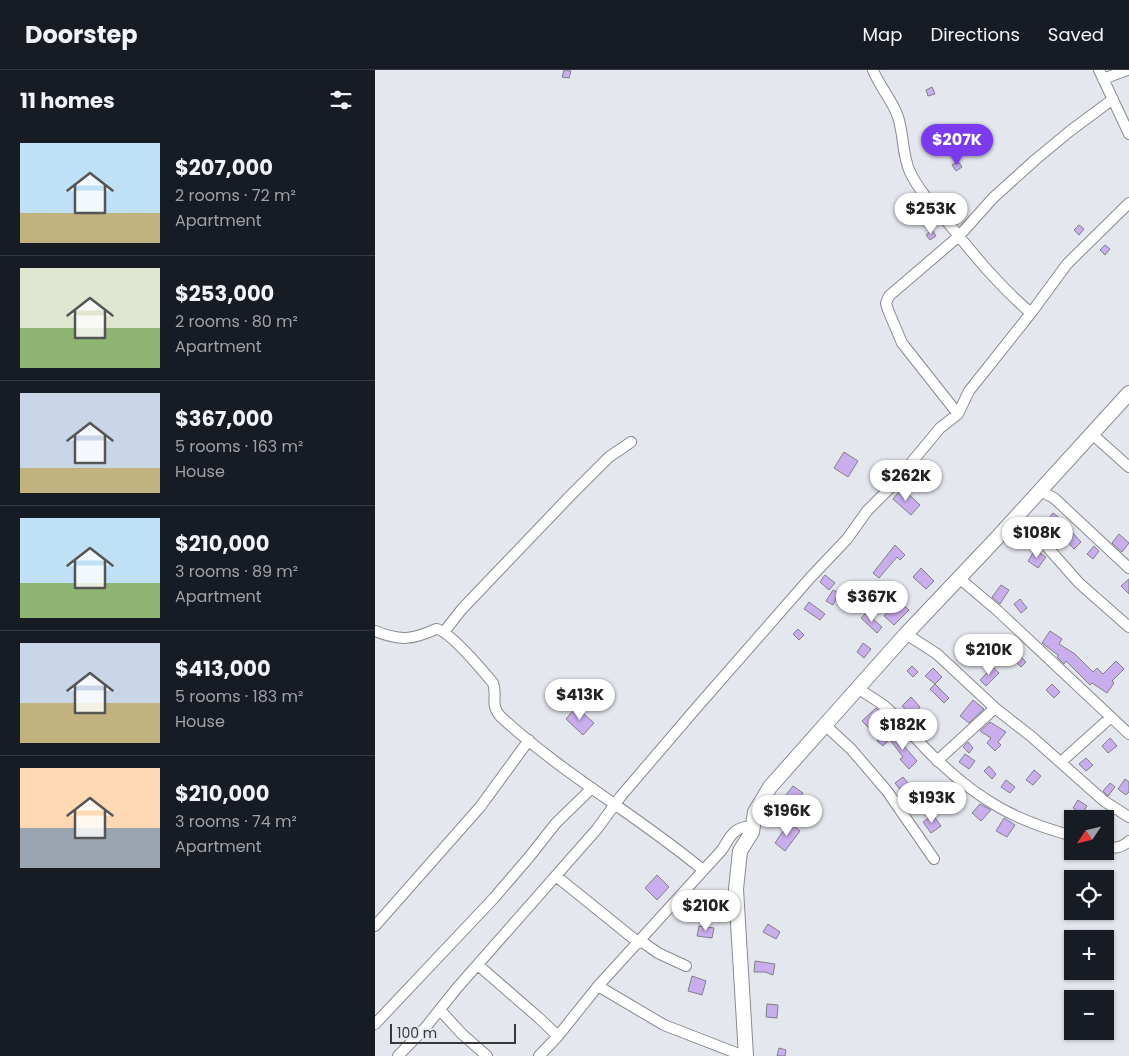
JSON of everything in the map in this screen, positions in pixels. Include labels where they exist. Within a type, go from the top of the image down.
[{"type":"main road","points":[[745,1056],[737,889],[740,851],[752,832],[755,812],[770,787],[857,688],[1016,518],[1129,393]]},
{"type":"street","points":[[873,70],[878,83],[897,115],[905,158],[911,175],[959,236],[1011,294],[1031,313]]},
{"type":"street","points":[[1127,70],[1101,75],[1129,134]]},
{"type":"street","points":[[958,414],[902,343],[886,303],[889,296],[959,236],[993,198],[1035,160],[1070,130],[1113,100]]},
{"type":"street","points":[[398,1056],[425,1028],[477,965],[597,829],[615,804],[746,651],[847,539],[867,511],[896,481],[940,428],[958,414],[969,391],[1067,264],[1129,202]]},
{"type":"street","points":[[1092,434],[1129,467]]},
{"type":"street","points":[[445,632],[462,608],[570,496],[609,457],[631,442]]},
{"type":"street","points":[[1040,491],[1053,498],[1129,568]]},
{"type":"street","points":[[1016,518],[1034,532],[1079,583],[1129,627]]},
{"type":"street","points":[[959,578],[998,611],[1129,734]]},
{"type":"street","points":[[375,632],[393,638],[405,639],[417,637],[436,629],[445,632],[493,683],[495,687],[494,703],[497,713],[529,740],[703,870]]},
{"type":"street","points":[[906,634],[937,654],[995,708],[1104,800],[1129,817]]},
{"type":"street","points":[[857,688],[884,706],[937,761],[998,808],[1032,824],[1064,833]]},
{"type":"street","points":[[937,761],[995,708]]},
{"type":"street","points":[[1061,762],[1110,718]]},
{"type":"street","points":[[825,725],[851,749],[887,791],[934,859]]},
{"type":"street","points":[[375,926],[480,807],[529,740]]},
{"type":"street","points":[[375,1024],[493,898],[556,823],[592,788]]},
{"type":"street","points":[[539,1056],[558,1036],[598,986],[721,851],[732,833],[737,829],[745,827],[752,832]]},
{"type":"street","points":[[1114,848],[1124,846],[1129,841]]},
{"type":"street","points":[[556,876],[639,943],[641,942],[658,953],[686,966]]},
{"type":"street","points":[[477,965],[558,1036]]},
{"type":"street","points":[[598,986],[664,1025],[745,1056]]},
{"type":"street","points":[[440,1010],[462,1034],[487,1056]]},
{"type":"building","points":[[564,70],[571,71],[569,78],[562,77]]},
{"type":"building","points":[[932,87],[935,94],[928,96],[926,90]]},
{"type":"building","points":[[967,141],[971,147],[965,151],[961,145]]},
{"type":"building","points":[[958,161],[962,167],[956,171],[952,165]]},
{"type":"building","points":[[1079,225],[1084,229],[1079,235],[1074,230]]},
{"type":"building","points":[[932,230],[936,236],[930,240],[926,235]]},
{"type":"building","points":[[1105,245],[1110,249],[1105,255],[1100,250]]},
{"type":"building","points":[[844,452],[858,461],[848,477],[834,468]]},
{"type":"building","points":[[902,488],[920,505],[911,515],[893,499]]},
{"type":"building","points":[[1053,513],[1061,519],[1053,528],[1046,522]]},
{"type":"building","points":[[1071,531],[1081,542],[1074,549],[1064,538]]},
{"type":"building","points":[[1119,534],[1129,543],[1122,552],[1112,543]]},
{"type":"building","points":[[895,545],[905,555],[900,560],[897,557],[879,578],[873,573]]},
{"type":"building","points":[[1094,546],[1099,551],[1093,559],[1087,554]]},
{"type":"building","points":[[1035,550],[1046,557],[1038,568],[1028,561]]},
{"type":"building","points":[[921,568],[934,581],[926,589],[913,577]]},
{"type":"building","points":[[825,575],[835,583],[829,590],[820,582]]},
{"type":"building","points":[[1129,579],[1129,594],[1121,586]]},
{"type":"building","points":[[1001,585],[1009,590],[1000,604],[992,597]]},
{"type":"building","points":[[833,590],[839,593],[833,605],[826,601]]},
{"type":"building","points":[[891,594],[909,610],[894,625],[884,616],[891,608],[884,601]]},
{"type":"building","points":[[1020,599],[1027,608],[1021,613],[1014,604]]},
{"type":"building","points":[[809,602],[825,614],[820,620],[804,609]]},
{"type":"building","points":[[866,613],[882,627],[877,633],[861,618]]},
{"type":"building","points":[[798,629],[804,635],[799,640],[793,634]]},
{"type":"building","points":[[1050,631],[1062,639],[1059,644],[1075,654],[1093,672],[1097,668],[1103,674],[1116,661],[1124,669],[1112,681],[1114,683],[1107,693],[1092,683],[1090,685],[1066,661],[1064,664],[1057,657],[1058,655],[1042,643]]},
{"type":"building","points":[[963,639],[971,645],[965,653],[957,647]]},
{"type":"building","points":[[863,643],[871,649],[864,658],[857,652]]},
{"type":"building","points":[[1020,656],[1026,662],[1021,667],[1015,661]]},
{"type":"building","points":[[912,666],[918,672],[913,677],[907,671]]},
{"type":"building","points":[[993,667],[999,673],[986,686],[980,680]]},
{"type":"building","points":[[933,668],[942,677],[935,684],[925,676]]},
{"type":"building","points":[[935,684],[949,698],[944,703],[930,689]]},
{"type":"building","points":[[1052,684],[1060,692],[1054,698],[1046,690]]},
{"type":"building","points":[[911,697],[920,707],[912,716],[902,706]]},
{"type":"building","points":[[973,700],[984,709],[969,723],[960,716]]},
{"type":"building","points":[[576,707],[594,723],[583,735],[566,719]]},
{"type":"building","points":[[876,708],[887,718],[872,731],[862,721]]},
{"type":"building","points":[[925,710],[931,716],[926,721],[920,715]]},
{"type":"building","points":[[990,722],[1006,732],[998,742],[1001,745],[995,751],[987,743],[991,738],[980,731]]},
{"type":"building","points":[[899,733],[907,742],[903,745],[917,761],[909,769],[900,759],[903,757],[890,740]]},
{"type":"building","points":[[882,736],[888,741],[883,746],[877,741]]},
{"type":"building","points":[[1110,738],[1117,746],[1108,753],[1102,746]]},
{"type":"building","points":[[968,742],[973,748],[969,753],[963,747]]},
{"type":"building","points":[[965,754],[975,761],[969,769],[959,762]]},
{"type":"building","points":[[1086,758],[1093,765],[1086,771],[1079,764]]},
{"type":"building","points":[[989,766],[996,774],[992,779],[984,771]]},
{"type":"building","points":[[1034,770],[1041,776],[1033,785],[1026,780]]},
{"type":"building","points":[[903,777],[911,787],[903,793],[895,783]]},
{"type":"building","points":[[1125,779],[1129,782],[1129,792],[1126,795],[1118,789]]},
{"type":"building","points":[[1006,780],[1015,787],[1010,793],[1001,787]]},
{"type":"building","points":[[1110,783],[1115,787],[1108,796],[1103,791]]},
{"type":"building","points":[[793,786],[803,793],[794,806],[783,799]]},
{"type":"building","points":[[1078,800],[1087,806],[1084,810],[1073,808]]},
{"type":"building","points":[[980,804],[991,810],[981,821],[972,813]]},
{"type":"building","points":[[933,815],[941,826],[931,833],[923,822]]},
{"type":"building","points":[[1004,818],[1015,825],[1007,837],[996,831]]},
{"type":"building","points":[[789,822],[800,831],[785,851],[775,843]]},
{"type":"building","points":[[657,875],[669,887],[657,900],[645,888]]},
{"type":"building","points":[[768,924],[780,932],[776,939],[763,932]]},
{"type":"building","points":[[699,926],[714,928],[712,938],[697,936]]},
{"type":"building","points":[[755,961],[775,964],[773,975],[765,972],[754,972]]},
{"type":"building","points":[[692,976],[706,981],[702,995],[688,991]]},
{"type":"building","points":[[767,1004],[778,1005],[777,1018],[766,1017]]},
{"type":"building","points":[[779,1048],[786,1050],[785,1056],[777,1056]]}]
